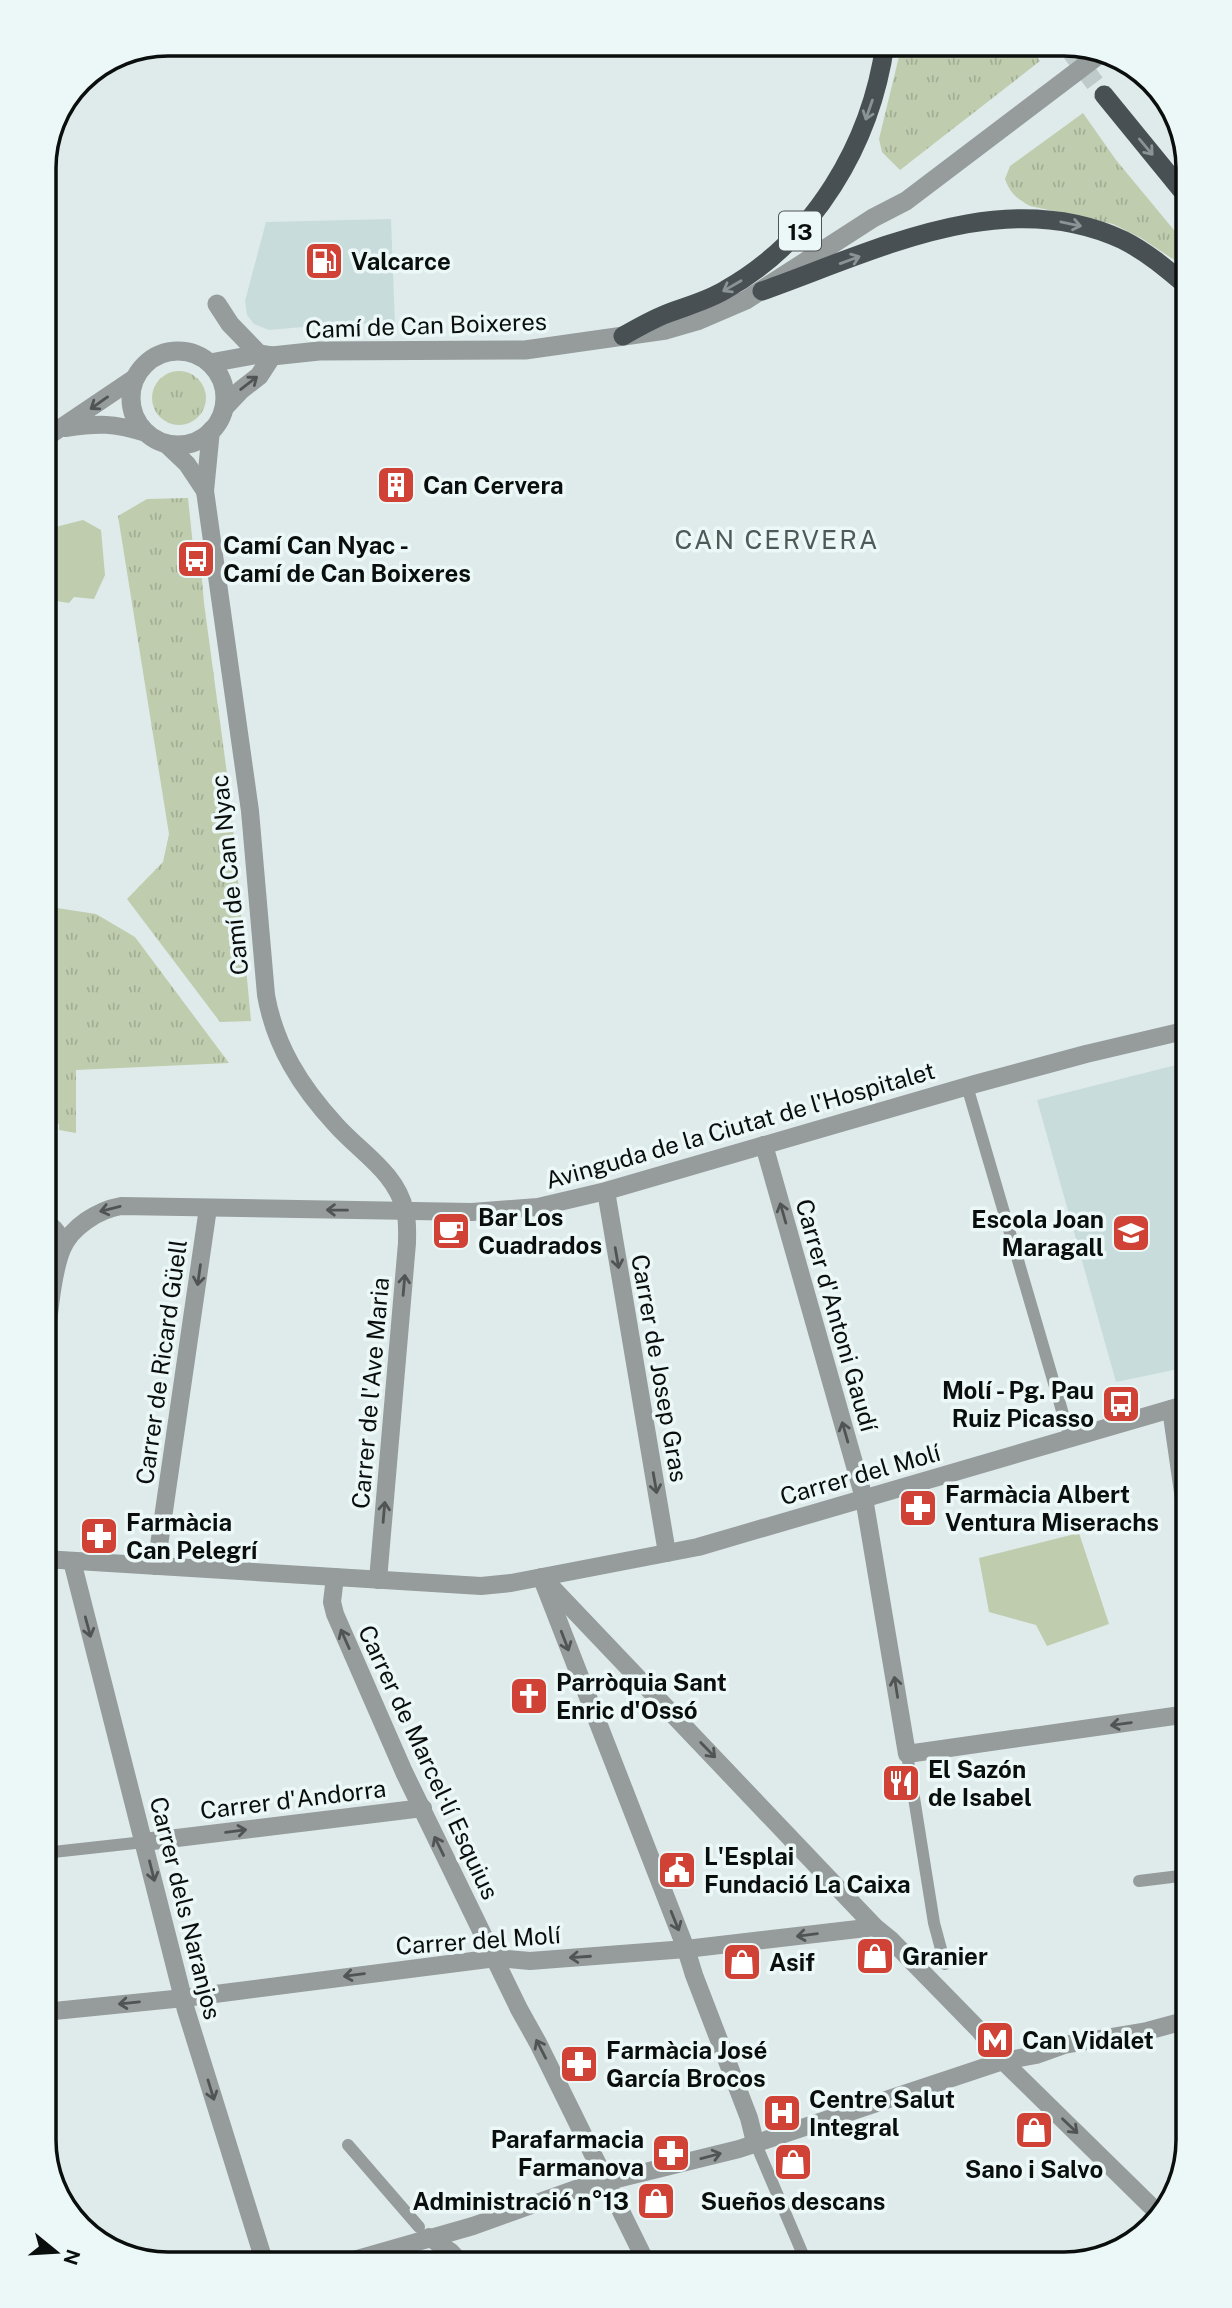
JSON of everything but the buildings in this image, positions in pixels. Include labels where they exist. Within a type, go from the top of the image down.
[{"type":"highway","name":"13","points":[[623,336],[664,315],[723,292],[765,264],[798,233],[823,202],[852,152],[874,96],[882,56]]},
{"type":"highway","points":[[1104,95],[1176,183]]},
{"type":"highway","points":[[762,291],[947,228],[1017,218],[1049,219],[1122,240],[1154,259],[1176,276]]},
{"type":"street","name":"Camí de Can Boixeres","points":[[210,363],[266,355],[349,350],[525,350],[666,330],[697,321],[722,312],[762,291],[873,218],[906,201],[1092,60]]},
{"type":"street","points":[[217,304],[230,324],[266,355]]},
{"type":"street","points":[[56,432],[136,377],[150,360],[163,354],[188,352],[210,363],[224,385],[224,408],[204,438],[192,443],[166,444],[146,433],[99,423],[62,429]]},
{"type":"street","name":"Camí de Can Boixeres","points":[[224,408],[259,376],[266,355]]},
{"type":"street","points":[[136,377],[131,392],[132,408],[137,423],[146,433]]},
{"type":"street","name":"Camí de Can Nyac","points":[[211,430],[205,491],[250,811],[270,1018],[277,1039],[297,1075],[337,1126],[391,1180],[405,1211]]},
{"type":"street","name":"Camí de Can Nyac","points":[[166,444],[187,464],[205,491]]},
{"type":"street","name":"Avinguda de la Ciutat de l'Hospitalet","points":[[62,1247],[97,1212],[121,1206],[405,1211],[504,1211],[538,1207],[606,1191],[967,1086],[1176,1033]]},
{"type":"street","points":[[967,1086],[1070,1438]]},
{"type":"street","name":"Carrer d'Antoni Gaudí","points":[[764,1145],[864,1498],[907,1754]]},
{"type":"street","name":"Carrer de Josep Gras","points":[[606,1191],[667,1553]]},
{"type":"street","name":"Carrer de Ricard Güell","points":[[156,1566],[208,1208]]},
{"type":"street","name":"Carrer de l'Ave Maria","points":[[378,1580],[407,1243],[405,1211]]},
{"type":"street","points":[[56,1231],[62,1247],[56,1272]]},
{"type":"street","name":"Carrer del Molí","points":[[56,1559],[481,1586],[698,1547],[1176,1408]]},
{"type":"street","name":"Carrer dels Naranjos","points":[[72,1560],[186,2010],[261,2252]]},
{"type":"street","name":"Carrer de Marcel·lí Esquius","points":[[335,1577],[332,1602],[335,1614],[404,1772],[519,2010],[641,2252]]},
{"type":"street","points":[[541,1577],[875,1927],[980,2031],[1003,2061],[1153,2207]]},
{"type":"street","points":[[541,1577],[687,1949],[694,1975],[749,2118],[755,2142],[802,2252]]},
{"type":"street","points":[[944,1964],[934,1923],[907,1754],[1176,1716]]},
{"type":"street","name":"Carrer d'Andorra","points":[[56,1852],[423,1808]]},
{"type":"street","points":[[1139,1881],[1176,1876]]},
{"type":"street","name":"Carrer del Molí","points":[[56,2011],[184,1998],[496,1958],[530,1961],[687,1949],[875,1927]]},
{"type":"street","points":[[372,2252],[424,2232],[473,2226],[576,2189],[738,2149],[1003,2061],[1036,2055],[1064,2045],[1176,2023]]},
{"type":"street","points":[[348,2145],[424,2232],[451,2252]]},
{"type":"shaded area","name":"Valcarce","points":[[391,219],[395,324],[348,323],[269,330],[254,324],[247,315],[245,301],[266,222]]},
{"type":"shaded area","name":"Escola Joan Maragall","points":[[1176,1065],[1176,1370],[1116,1382],[1037,1100]]},
{"type":"green space","points":[[899,56],[1036,56],[1040,61],[900,170],[882,152],[879,139]]},
{"type":"green space","points":[[1083,113],[1116,160],[1176,232],[1176,261],[1141,238],[1113,224],[1030,206],[1012,192],[1005,179],[1010,166]]},
{"type":"green space","points":[[179,371],[198,379],[206,398],[198,417],[179,425],[160,417],[152,398],[160,379]]},
{"type":"green space","points":[[188,498],[195,565],[201,568],[230,796],[251,1021],[220,1022],[127,899],[163,862],[169,834],[118,516],[147,499]]},
{"type":"green space","points":[[83,520],[101,530],[105,575],[94,599],[74,597],[69,603],[56,601],[56,527]]},
{"type":"green space","points":[[56,908],[96,914],[135,937],[229,1063],[76,1070],[76,1133],[59,1130],[59,1124],[56,1123]]},
{"type":"green space","points":[[1079,1533],[1109,1624],[1047,1646],[1036,1625],[989,1612],[979,1558]]},
{"type":"tunnel","points":[[1075,57],[1104,95]]},
{"type":"place","name":"Valcarce","points":[[324,261]]},
{"type":"place","name":"Can Cervera","points":[[396,485]]},
{"type":"place","name":"Camí Can Nyac - Camí de Can Boixeres","points":[[196,559]]},
{"type":"place","name":"Bar Los Cuadrados","points":[[451,1231]]},
{"type":"place","name":"Escola Joan Maragall","points":[[1131,1233]]},
{"type":"place","name":"Molí - Pg. Pau Ruiz Picasso","points":[[1121,1404]]},
{"type":"place","name":"Farmàcia Albert Ventura Miserachs","points":[[918,1508]]},
{"type":"place","name":"Farmàcia Can Pelegrí","points":[[99,1536]]},
{"type":"place","name":"Parròquia Sant Enric d'Ossó","points":[[529,1696]]},
{"type":"place","name":"El Sazón de Isabel","points":[[901,1783]]},
{"type":"place","name":"L'Esplai Fundació La Caixa","points":[[677,1870]]},
{"type":"place","name":"Granier","points":[[875,1956]]},
{"type":"place","name":"Asif","points":[[742,1962]]},
{"type":"place","name":"Can Vidalet","points":[[995,2040]]},
{"type":"place","name":"Farmàcia José García Brocos","points":[[579,2064]]},
{"type":"place","name":"Centre Salut Integral","points":[[782,2113]]},
{"type":"place","name":"Sano i Salvo","points":[[1034,2130]]},
{"type":"place","name":"Parafarmacia Farmanova","points":[[671,2153]]},
{"type":"place","name":"Sueños descans","points":[[793,2162]]},
{"type":"place","name":"Administració n°13","points":[[656,2201]]},
{"type":"district","name":"CAN CERVERA","points":[[777,539]]}]
